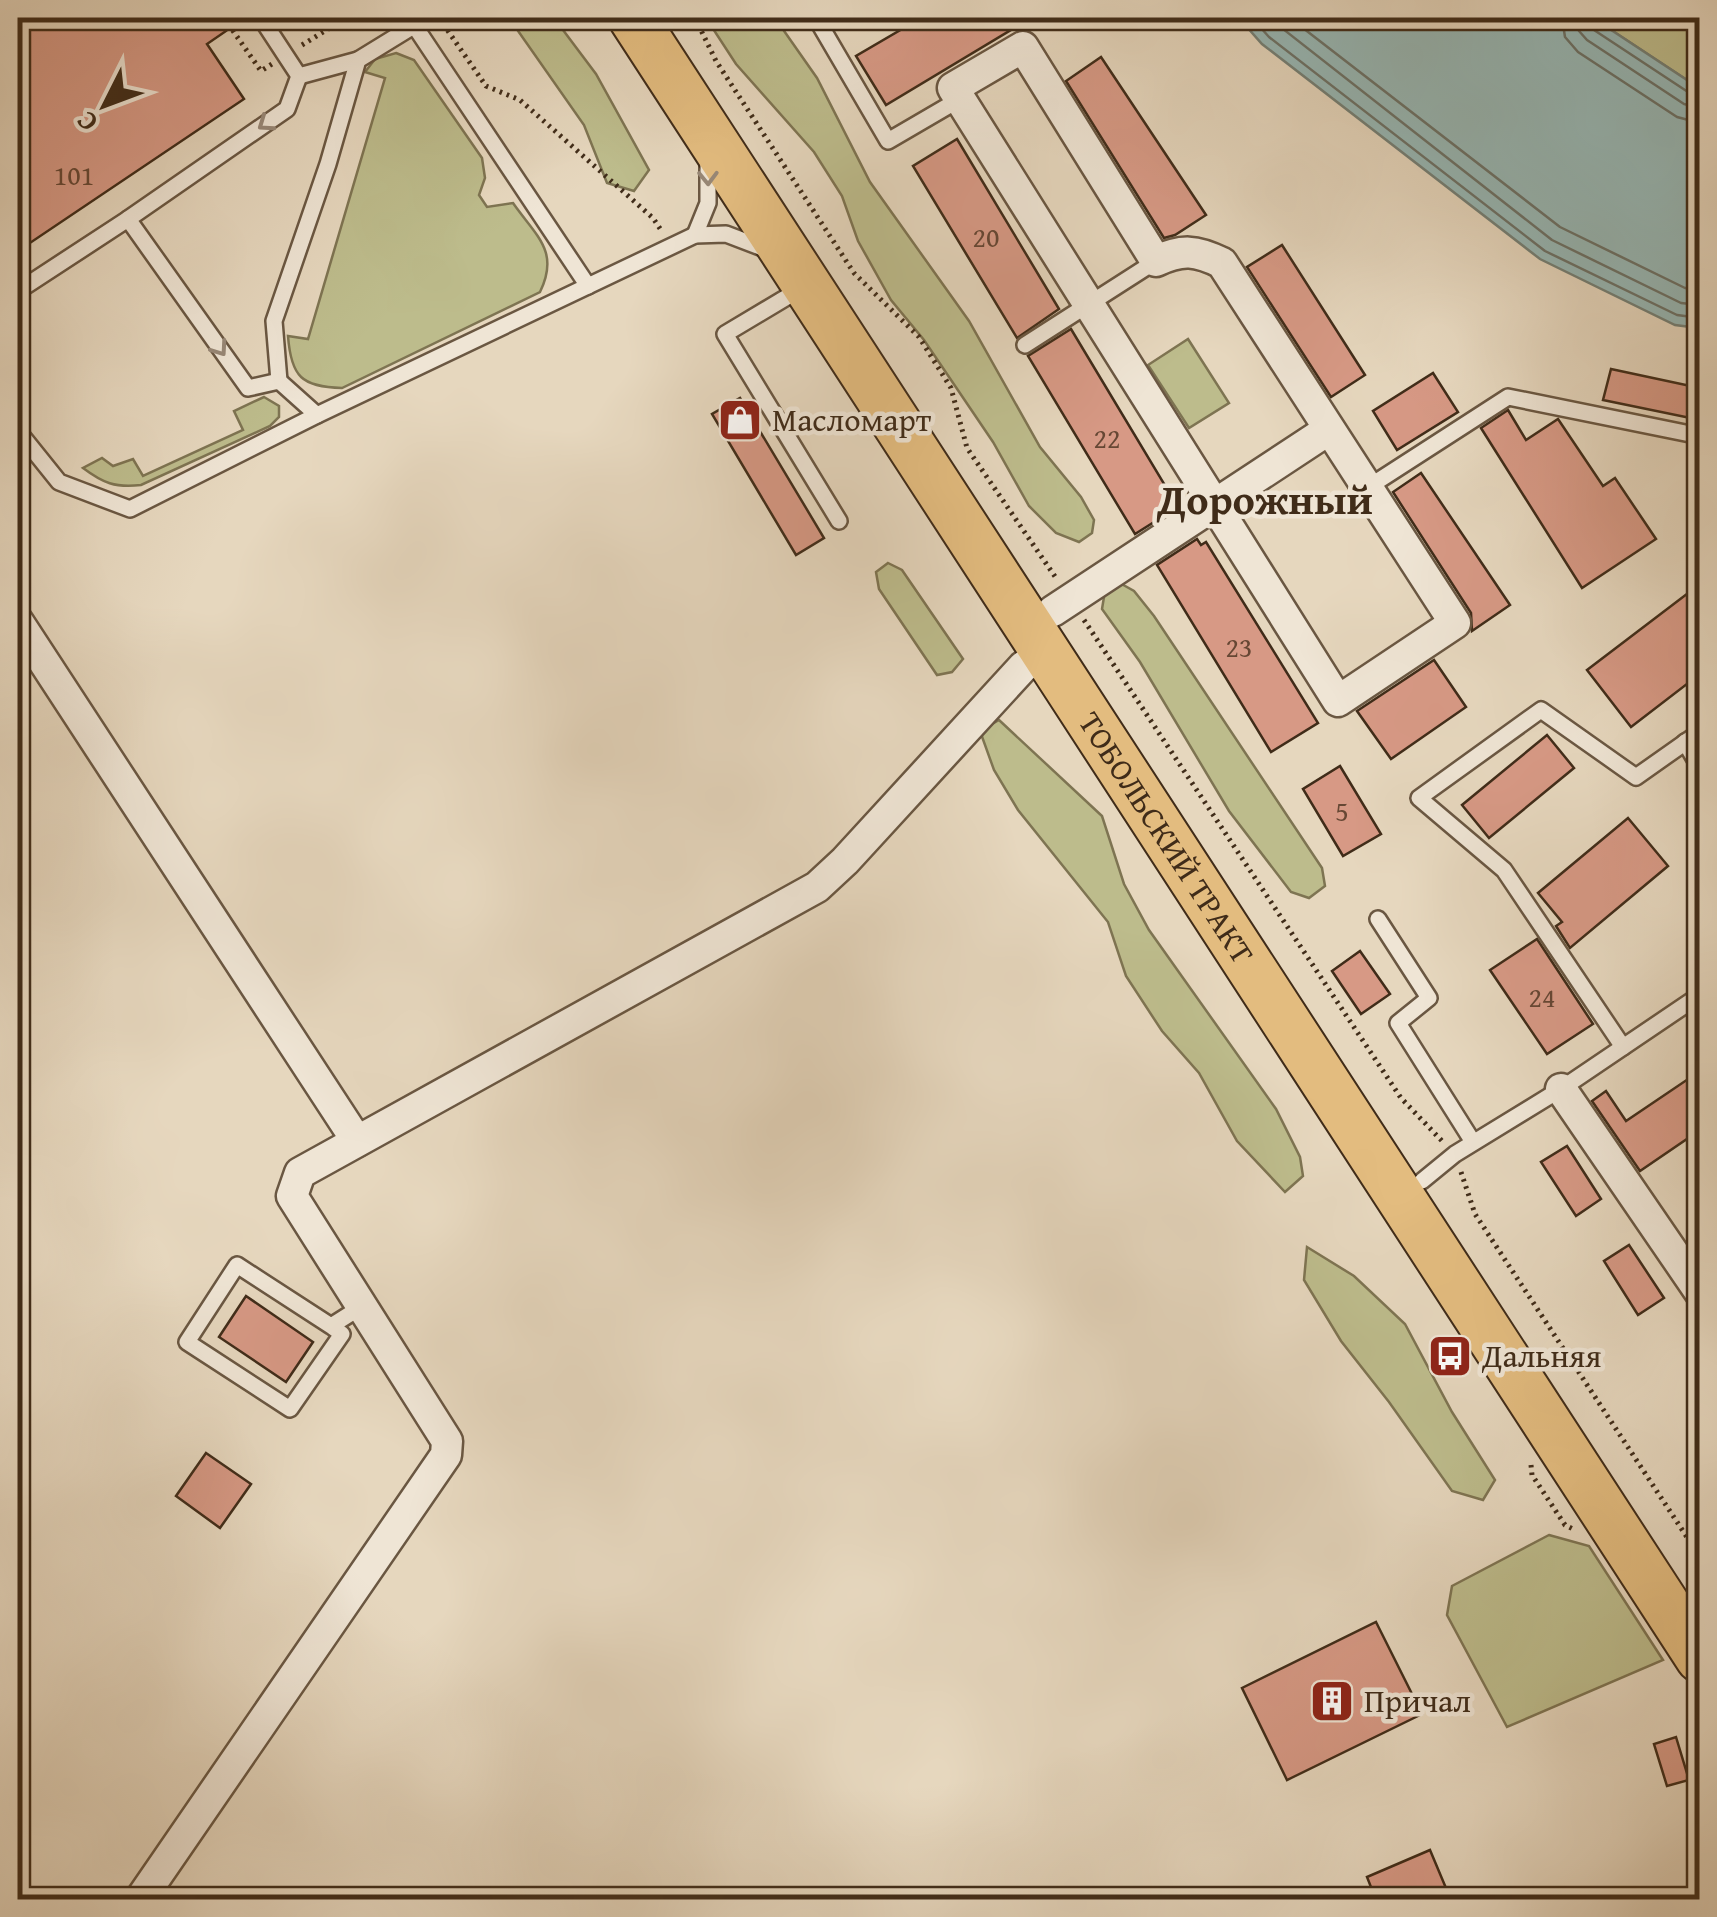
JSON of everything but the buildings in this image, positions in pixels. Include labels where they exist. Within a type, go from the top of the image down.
[{"type":"main road","name":"ТОБОЛЬСКИЙ ТРАКТ","points":[[633,18],[807,284],[1056,620]]},
{"type":"main road","name":"ТОБОЛЬСКИЙ ТРАКТ","points":[[668,18],[1056,620],[1425,1177],[1700,1606]]},
{"type":"main road","name":"ТОБОЛЬСКИЙ ТРАКТ","points":[[1425,1177],[1700,1658]]},
{"type":"street","points":[[1023,47],[1156,261],[1175,252],[1192,250],[1222,263],[1455,623],[1338,701],[954,88],[1023,47]]},
{"type":"street","points":[[140,1900],[446,1454],[447,1442],[292,1196],[300,1172],[816,888],[1023,666],[1056,620],[1328,430]]},
{"type":"street","points":[[18,622],[357,1141]]},
{"type":"street","points":[[1561,1089],[1700,1292]]},
{"type":"lane","points":[[260,18],[300,76]]},
{"type":"lane","points":[[816,18],[888,142],[960,98]]},
{"type":"lane","points":[[300,76],[358,60],[412,22],[588,286]]},
{"type":"lane","points":[[317,415],[279,380],[274,322],[328,164],[358,60]]},
{"type":"lane","points":[[18,291],[128,220],[286,109],[300,76]]},
{"type":"lane","points":[[695,234],[708,203],[710,168],[700,120]]},
{"type":"lane","points":[[128,220],[248,388],[279,380]]},
{"type":"lane","points":[[18,431],[58,482],[130,509],[695,234],[726,234],[764,246],[807,284],[725,334],[840,521]]},
{"type":"lane","points":[[1025,345],[1156,261]]},
{"type":"lane","points":[[1367,488],[1508,397],[1700,436]]},
{"type":"lane","points":[[1624,1047],[1504,870],[1419,798],[1541,710],[1636,777],[1700,732]]},
{"type":"lane","points":[[1685,742],[1700,768]]},
{"type":"lane","points":[[1378,920],[1428,998],[1398,1022],[1473,1142]]},
{"type":"lane","points":[[1425,1177],[1700,995]]},
{"type":"lane","points":[[238,1265],[332,1326],[342,1334],[290,1409],[187,1342],[238,1265]]},
{"type":"lane","points":[[332,1326],[361,1307]]},
{"type":"path","points":[[694,18],[716,61],[854,273],[919,338],[951,388],[966,448],[1056,620],[1400,1098],[1425,1177],[1475,1214],[1700,1557]]},
{"type":"path","points":[[1689,1900],[1700,1844]]},
{"type":"shaded area","points":[[509,18],[554,18],[596,74],[649,170],[634,191],[607,183],[584,125]]},
{"type":"shaded area","points":[[706,18],[775,18],[817,78],[870,182],[969,321],[1040,447],[1081,497],[1094,520],[1092,533],[1079,542],[1056,533],[1029,506],[993,442],[924,340],[891,300],[858,241],[842,196],[814,152],[736,64]]},
{"type":"shaded area","points":[[1593,18],[1699,18],[1699,88]]},
{"type":"shaded area","points":[[396,53],[414,60],[482,158],[485,178],[479,195],[487,207],[513,203],[537,235],[546,255],[546,278],[540,292],[342,388],[317,385],[296,370],[288,336],[308,339],[385,78],[365,72],[375,59]]},
{"type":"shaded area","points":[[1188,339],[1229,403],[1189,428],[1148,365]]},
{"type":"shaded area","points":[[264,397],[279,406],[279,417],[270,426],[141,485],[110,483],[83,468],[102,458],[113,466],[133,459],[143,476],[243,430],[234,411]]},
{"type":"shaded area","points":[[888,563],[902,570],[963,659],[952,672],[937,675],[879,589],[876,572]]},
{"type":"shaded area","points":[[1118,582],[1134,591],[1154,616],[1322,868],[1325,886],[1309,898],[1291,892],[1229,811],[1140,662],[1102,609],[1105,591]]},
{"type":"shaded area","points":[[999,720],[1102,816],[1124,884],[1149,930],[1276,1109],[1300,1157],[1303,1176],[1285,1192],[1237,1141],[1199,1073],[1162,1031],[1126,976],[1108,922],[1018,810],[994,770],[980,731]]},
{"type":"shaded area","points":[[1307,1247],[1354,1276],[1405,1324],[1452,1412],[1495,1480],[1483,1500],[1452,1491],[1341,1341],[1304,1280]]},
{"type":"shaded area","points":[[1549,1535],[1589,1546],[1663,1660],[1507,1727],[1447,1615],[1452,1586]]},
{"type":"water","points":[[1239,18],[1593,18],[1699,88],[1699,328],[1675,325],[1540,259],[1262,44]]},
{"type":"place","name":"Масломарт","points":[[740,420]]},
{"type":"place","name":"Дальняя","points":[[1450,1356]]},
{"type":"place","name":"Причал","points":[[1332,1701]]},
{"type":"district","name":"Дорожный","points":[[1265,499]]}]
